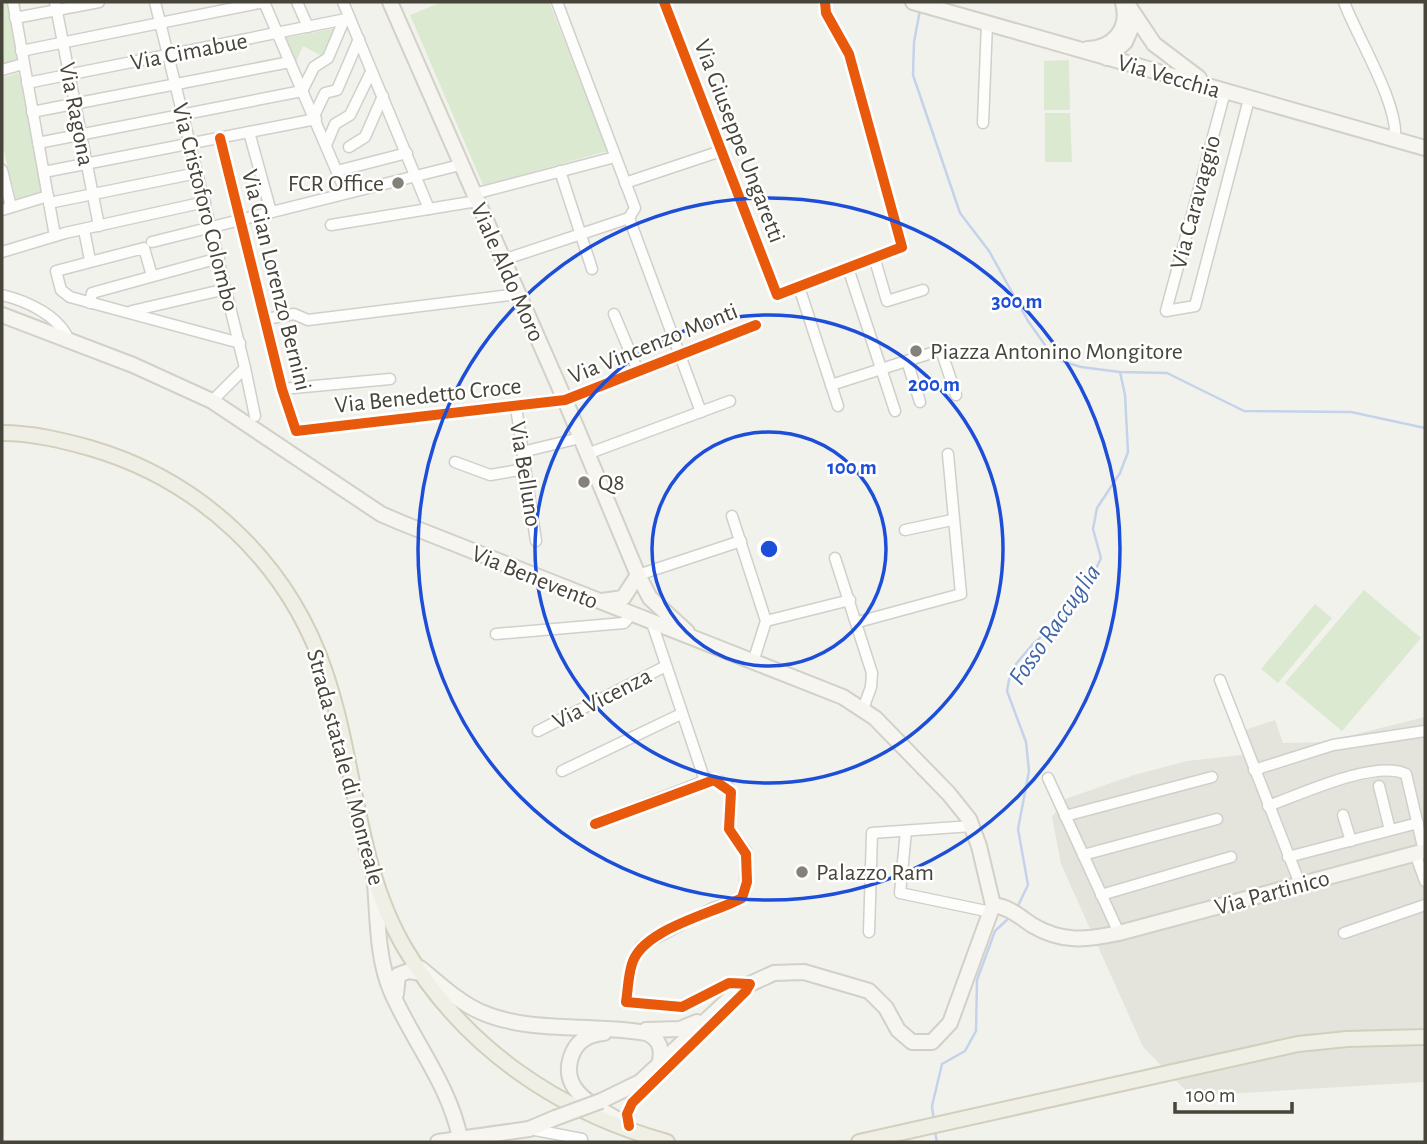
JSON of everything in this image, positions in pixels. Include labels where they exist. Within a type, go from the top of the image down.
[{"type":"main road","name":"Viale Aldo Moro","points":[[390,2],[565,400],[638,575],[650,598],[699,641]]},
{"type":"main road","name":"Via Vecchia","points":[[913,2],[1425,148]]},
{"type":"main road","points":[[1079,49],[1108,45],[1119,34],[1128,12]]},
{"type":"main road","points":[[1107,58],[1120,48],[1128,12]]},
{"type":"main road","points":[[1128,12],[1146,49],[1176,78]]},
{"type":"main road","points":[[1128,12],[1170,60],[1225,92]]},
{"type":"main road","name":"Via Benevento","points":[[2,316],[69,340],[212,401],[381,514],[843,697],[863,709],[950,793],[972,826],[992,908]]},
{"type":"main road","name":"Strada statale di Monreale","points":[[2,433],[69,442],[141,465],[194,495],[252,547],[283,587],[307,627],[325,672],[374,876],[384,904],[419,969],[469,1031],[522,1075],[586,1114],[667,1142]]},
{"type":"main road","points":[[623,598],[638,575]]},
{"type":"main road","points":[[597,601],[650,598]]},
{"type":"main road","points":[[631,615],[641,610],[650,598]]},
{"type":"main road","name":"Via Partinico","points":[[992,908],[1014,912],[1054,936],[1077,941],[1119,933],[1421,852]]},
{"type":"main road","points":[[374,876],[382,955],[391,991],[451,1107],[460,1138]]},
{"type":"main road","points":[[438,1142],[460,1138],[486,1138],[529,1129],[601,1101],[640,1082],[708,1016],[750,984],[774,972],[788,971],[855,985],[879,999],[905,1037],[924,1044],[932,1042],[950,1023],[992,908]]},
{"type":"main road","points":[[401,1008],[395,985],[398,975],[419,969],[464,1003],[492,1016],[529,1023],[665,1031],[680,1029],[708,1016]]},
{"type":"main road","points":[[645,1136],[582,1098],[572,1084],[569,1072],[574,1050],[583,1040],[598,1033],[631,1030],[656,1039],[661,1056],[659,1065]]},
{"type":"main road","points":[[665,1031],[670,1036],[673,1051]]},
{"type":"main road","points":[[859,1142],[1298,1044],[1347,1039],[1425,1037]]},
{"type":"street","points":[[13,2],[55,236]]},
{"type":"street","points":[[15,18],[56,6],[99,2]]},
{"type":"street","name":"Via Cristoforo Colombo","points":[[155,2],[240,343],[255,416]]},
{"type":"street","points":[[21,51],[264,2],[346,193]]},
{"type":"street","points":[[297,2],[308,27]]},
{"type":"street","points":[[343,2],[347,19],[359,39],[429,209]]},
{"type":"street","points":[[503,260],[629,218],[635,208],[557,2]]},
{"type":"street","name":"Via Giuseppe Ungaretti","points":[[664,2],[777,295],[799,287]]},
{"type":"street","points":[[825,2],[826,13],[849,54],[902,247],[799,287],[838,406]]},
{"type":"street","points":[[1344,2],[1378,78],[1395,125],[1395,139]]},
{"type":"street","name":"Via Ragona","points":[[56,6],[99,226]]},
{"type":"street","points":[[302,91],[314,67],[328,58],[347,19]]},
{"type":"street","name":"Via Cimabue","points":[[27,83],[347,19]]},
{"type":"street","points":[[983,123],[987,23]]},
{"type":"street","points":[[315,117],[326,93],[337,90],[359,39]]},
{"type":"street","points":[[32,112],[290,62]]},
{"type":"street","points":[[2,70],[23,64]]},
{"type":"street","points":[[326,145],[338,120],[350,116],[371,72]]},
{"type":"street","points":[[38,143],[302,91]]},
{"type":"street","name":"Via Caravaggio","points":[[1225,92],[1166,312],[1195,306],[1249,99]]},
{"type":"street","points":[[349,147],[365,137],[383,96]]},
{"type":"street","points":[[44,172],[315,117]]},
{"type":"street","points":[[249,132],[271,212]]},
{"type":"street","name":"Via Gian Lorenzo Bernini","points":[[220,138],[282,389],[296,431]]},
{"type":"street","points":[[625,183],[721,151]]},
{"type":"street","points":[[337,171],[407,153]]},
{"type":"street","points":[[331,225],[429,209],[615,157]]},
{"type":"street","points":[[240,343],[70,297],[61,290],[55,271],[271,212],[460,165]]},
{"type":"street","points":[[560,171],[592,269]]},
{"type":"street","points":[[2,172],[7,209],[197,173]]},
{"type":"street","points":[[2,252],[55,236],[205,202]]},
{"type":"street","points":[[629,218],[701,412]]},
{"type":"street","points":[[83,230],[90,260]]},
{"type":"street","points":[[148,245],[152,276]]},
{"type":"street","points":[[90,303],[92,293],[219,257]]},
{"type":"street","points":[[874,257],[887,301],[923,290]]},
{"type":"street","points":[[848,268],[895,411]]},
{"type":"street","points":[[130,312],[226,289]]},
{"type":"street","points":[[266,319],[294,314],[308,320],[518,294]]},
{"type":"street","points":[[2,295],[41,311],[65,330],[69,340]]},
{"type":"street","name":"Via Vincenzo Monti","points":[[614,314],[638,371]]},
{"type":"street","name":"Via Vincenzo Monti","points":[[565,400],[756,325]]},
{"type":"street","points":[[831,385],[907,364],[941,350],[956,395]]},
{"type":"street","points":[[907,364],[920,402]]},
{"type":"street","points":[[212,401],[245,368]]},
{"type":"street","points":[[282,389],[390,379]]},
{"type":"street","name":"Via Benedetto Croce","points":[[296,431],[565,400]]},
{"type":"street","points":[[587,454],[730,401]]},
{"type":"street","name":"Via Belluno","points":[[516,407],[536,541]]},
{"type":"street","points":[[523,452],[580,438]]},
{"type":"street","points":[[858,622],[961,594],[952,520],[948,454]]},
{"type":"street","points":[[455,462],[490,475],[525,469]]},
{"type":"street","points":[[732,516],[766,621],[753,662]]},
{"type":"street","points":[[905,530],[952,520]]},
{"type":"street","points":[[638,575],[741,541]]},
{"type":"street","points":[[835,558],[858,622],[872,673],[871,687],[863,709]]},
{"type":"street","points":[[766,621],[850,600]]},
{"type":"street","points":[[496,634],[624,623],[631,615]]},
{"type":"street","points":[[652,623],[705,781]]},
{"type":"street","name":"Via Vicenza","points":[[538,731],[666,666]]},
{"type":"street","points":[[1220,680],[1300,884]]},
{"type":"street","points":[[562,771],[681,714]]},
{"type":"street","points":[[1254,770],[1332,745],[1425,731]]},
{"type":"street","points":[[1268,806],[1350,777],[1398,770],[1406,774],[1418,823],[1425,881]]},
{"type":"street","points":[[1065,816],[1212,777]]},
{"type":"street","points":[[1048,778],[1119,933]]},
{"type":"street","points":[[595,824],[705,781],[722,782],[733,796],[728,825],[746,851],[746,893],[738,900],[713,908],[641,946],[632,963],[626,1002],[682,1007],[729,983],[750,984],[632,1103],[627,1114],[629,1126]]},
{"type":"street","points":[[1379,786],[1390,830]]},
{"type":"street","points":[[1343,815],[1351,841]]},
{"type":"street","points":[[1083,855],[1217,820]]},
{"type":"street","points":[[1288,857],[1418,823]]},
{"type":"street","points":[[869,932],[872,833],[972,826]]},
{"type":"street","points":[[906,831],[900,893],[992,908]]},
{"type":"street","points":[[1101,895],[1231,857]]},
{"type":"street","points":[[1344,933],[1425,905]]},
{"type":"street","points":[[529,1129],[582,1139],[581,1142]]},
{"type":"shaded area","points":[[1425,717],[1425,1082],[1191,1096],[1143,1047],[1061,864],[1052,817],[1065,799],[1134,775],[1187,761],[1249,754],[1242,731],[1275,720],[1283,743],[1324,742]]},
{"type":"green space","points":[[2,2],[7,2],[9,8],[19,58],[2,65]]},
{"type":"green space","points":[[442,2],[549,2],[608,151],[483,185],[410,15]]},
{"type":"green space","points":[[337,28],[324,57],[303,46],[296,62],[286,38]]},
{"type":"green space","points":[[1069,60],[1070,110],[1044,110],[1044,61]]},
{"type":"green space","points":[[19,73],[42,192],[16,199],[2,144],[2,78]]},
{"type":"green space","points":[[1045,113],[1070,113],[1072,162],[1045,162]]},
{"type":"green space","points":[[1364,590],[1421,638],[1342,731],[1285,683]]},
{"type":"green space","points":[[1315,604],[1332,618],[1278,683],[1261,669]]},
{"type":"waterway","name":"Fosso Raccuglia","points":[[920,10],[914,42],[913,75],[960,213],[989,251],[1028,321],[1055,359],[1081,367],[1120,372],[1167,373],[1244,411],[1351,412],[1425,428]]},
{"type":"waterway","name":"Fosso Raccuglia","points":[[1016,910],[1028,885],[1018,829],[1029,771],[1026,742],[1007,691],[1009,680],[1016,664],[1032,645],[1066,614],[1078,589],[1093,575],[1101,558],[1093,529],[1097,508],[1120,473],[1128,452],[1125,395],[1120,372]]},
{"type":"waterway","name":"Fosso Raccuglia","points":[[934,1122],[932,1106],[942,1064],[965,1051],[976,1031],[977,980],[995,931],[1010,917]]},
{"type":"waterway","name":"Fosso Raccuglia","points":[[935,1132],[937,1142]]},
{"type":"cycle path","points":[[664,2],[777,295],[902,247],[849,54],[826,13],[825,2]]},
{"type":"cycle path","points":[[220,138],[282,389],[296,431],[565,400],[756,325]]},
{"type":"cycle path","points":[[595,824],[714,780],[731,792],[729,829],[746,854],[747,882],[742,898],[663,932],[638,952],[632,964],[626,1002],[682,1007],[729,983],[750,984],[632,1103],[627,1114],[629,1126]]},
{"type":"place","name":"FCR Office","points":[[398,183]]},
{"type":"place","name":"Piazza Antonino Mongitore","points":[[916,351]]},
{"type":"place","name":"Q8","points":[[584,482]]},
{"type":"place","name":"Palazzo Ram","points":[[802,872]]}]
